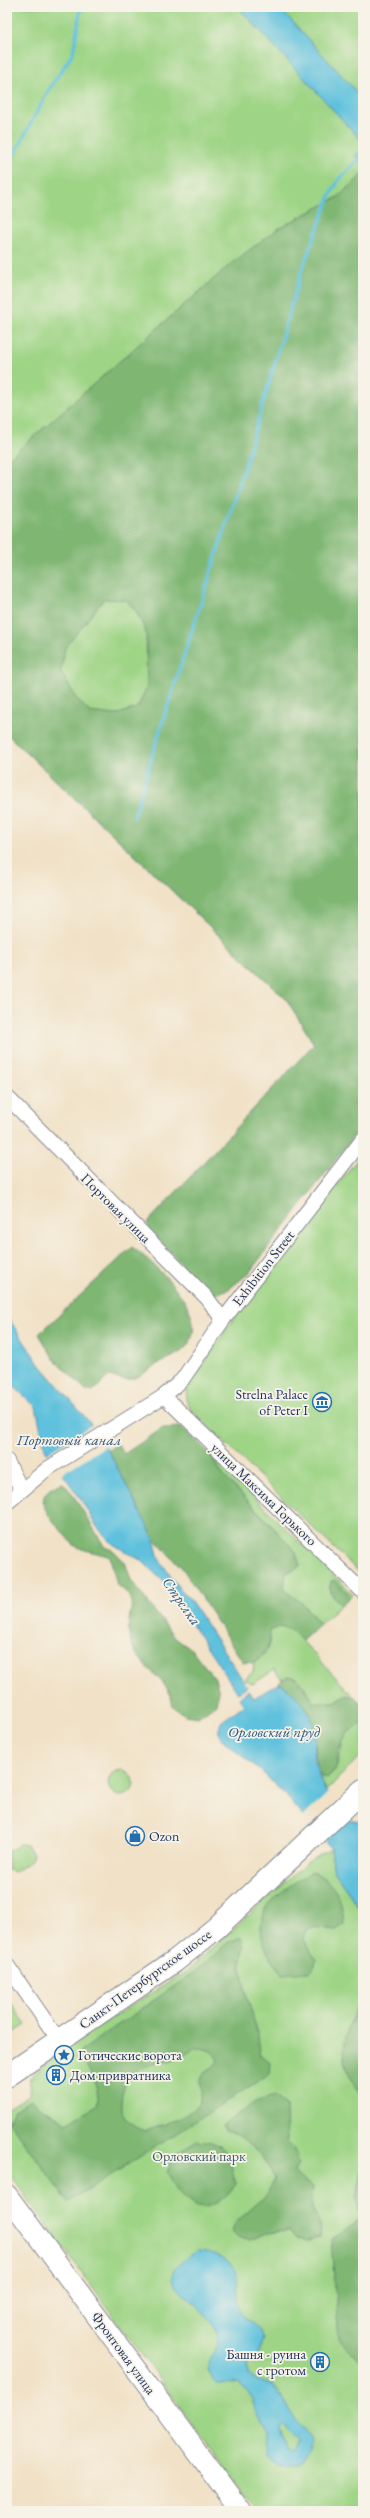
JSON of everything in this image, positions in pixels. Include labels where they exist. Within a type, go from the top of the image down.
[{"type":"main road","name":"Санкт-Петербургское шоссе","points":[[7,2059],[173,1945],[306,1835],[353,1794],[363,1774]]},
{"type":"main road","name":"Санкт-Петербургское шоссе","points":[[7,2076],[175,1961],[222,1923],[306,1835]]},
{"type":"main road","name":"Фронтовая улица","points":[[7,2195],[241,2511]]},
{"type":"street","name":"Портовая улица","points":[[7,1097],[207,1298],[223,1320]]},
{"type":"street","name":"Exhibition Street","points":[[7,1503],[21,1489],[47,1469],[164,1396],[182,1380],[223,1320],[363,1139]]},
{"type":"street","name":"улица Максима Горького","points":[[164,1396],[363,1592]]},
{"type":"street","points":[[7,1461],[21,1489]]},
{"type":"street","points":[[7,1965],[50,2029]]},
{"type":"green space","points":[[7,7],[363,7],[363,1085],[314,1044],[287,1000],[7,734]]},
{"type":"green space","points":[[363,174],[363,1124],[249,1273],[229,1289],[215,1294],[200,1285],[150,1230],[147,1223],[314,1044],[287,1000],[7,734],[7,460],[233,262],[279,228],[338,197]],"holes":[[[104,599],[126,600],[136,611],[146,632],[147,686],[138,707],[116,715],[90,712],[76,698],[61,671],[65,648]]]},
{"type":"green space","points":[[363,1152],[363,1576],[191,1410],[186,1400],[187,1388],[229,1325]]},
{"type":"green space","points":[[132,1247],[155,1266],[179,1293],[188,1308],[193,1323],[192,1337],[183,1350],[134,1378],[124,1379],[109,1376],[93,1392],[86,1390],[54,1359],[39,1334]]},
{"type":"green space","points":[[182,1427],[212,1456],[222,1474],[296,1552],[300,1566],[286,1573],[284,1590],[303,1604],[320,1624],[302,1641],[293,1631],[281,1626],[270,1631],[268,1646],[265,1653],[254,1663],[243,1662],[183,1569],[154,1539],[108,1450],[118,1444],[124,1454],[163,1428]]},
{"type":"green space","points":[[212,1456],[353,1594],[351,1596],[335,1581],[329,1587],[332,1595],[341,1605],[320,1624],[303,1604],[283,1590],[286,1573],[277,1531],[222,1474]]},
{"type":"green space","points":[[63,1483],[72,1493],[104,1546],[114,1551],[125,1562],[131,1580],[175,1638],[192,1650],[215,1679],[219,1692],[216,1704],[198,1717],[185,1715],[173,1707],[170,1694],[164,1685],[135,1652],[131,1644],[128,1626],[131,1602],[125,1591],[117,1585],[110,1557],[84,1550],[74,1545],[49,1516],[45,1509],[44,1497],[53,1487]]},
{"type":"green space","points":[[331,1581],[335,1581],[351,1596],[341,1605],[331,1591]]},
{"type":"green space","points":[[281,1626],[293,1631],[354,1697],[345,1695],[335,1702],[315,1703],[309,1698],[305,1687],[288,1676],[282,1680],[274,1670],[253,1684],[245,1679],[253,1672],[254,1663],[265,1653],[267,1649],[269,1631]]},
{"type":"green space","points":[[288,1676],[297,1678],[315,1703],[335,1702],[345,1695],[354,1697],[360,1703],[363,1700],[363,1723],[347,1733],[339,1750],[336,1768],[327,1778],[320,1775],[318,1770],[314,1727],[308,1713],[298,1700],[281,1684],[276,1685]]},
{"type":"green space","points":[[363,1723],[363,1753],[326,1791],[320,1775],[327,1777],[336,1768],[346,1735],[355,1726]]},
{"type":"green space","points":[[121,1770],[130,1774],[134,1783],[130,1792],[121,1796],[112,1792],[108,1783],[112,1774]]},
{"type":"green space","points":[[20,1844],[27,1845],[33,1854],[31,1861],[15,1872],[8,1870],[7,1852]]},
{"type":"green space","name":"Орловский парк","points":[[331,1849],[334,1872],[363,1913],[363,2511],[256,2511],[7,2171],[7,2109],[29,2095],[30,2079],[46,2062],[67,2046],[185,1972],[309,1861]]},
{"type":"green space","points":[[313,1872],[327,1881],[337,1893],[342,1908],[344,1925],[336,1930],[312,1927],[306,1931],[304,1940],[317,1960],[310,1972],[283,1974],[272,1961],[264,1945],[261,1927],[262,1918],[265,1910],[274,1899],[294,1883]]},
{"type":"green space","points":[[241,1937],[244,1946],[241,1966],[245,1990],[256,2027],[261,2055],[270,2063],[269,2074],[69,2202],[8,2121],[14,2110],[31,2100],[67,2123],[97,2105],[98,2098],[95,2084],[80,2051],[195,1972],[227,1943]],"holes":[[[194,2048],[206,2049],[212,2052],[217,2058],[218,2062],[202,2076],[202,2095],[197,2105],[192,2110],[177,2119],[146,2131],[137,2127],[125,2118],[121,2109],[121,2104],[124,2087],[130,2076],[139,2069],[149,2065],[172,2060],[184,2055]]]},
{"type":"green space","points":[[7,1997],[26,2025],[7,2037]]},
{"type":"green space","points":[[363,2003],[363,2096],[349,2073],[345,2063],[344,2052],[348,2031],[357,2006]]},
{"type":"green space","points":[[274,2096],[286,2105],[287,2142],[294,2149],[298,2164],[294,2172],[296,2176],[313,2187],[312,2208],[321,2227],[320,2238],[307,2241],[296,2239],[289,2231],[266,2233],[250,2240],[240,2239],[233,2232],[235,2223],[266,2196],[275,2178],[260,2155],[242,2138],[225,2130],[223,2125],[256,2102]]},
{"type":"green space","points":[[197,2140],[208,2141],[222,2147],[229,2158],[236,2184],[226,2196],[216,2203],[207,2206],[198,2206],[189,2202],[181,2195],[167,2172],[175,2154]]},
{"type":"green space","points":[[363,2167],[363,2360],[359,2360],[339,2340],[331,2239],[361,2220],[356,2197]]},
{"type":"water","points":[[238,7],[279,7],[363,99],[363,142]]},
{"type":"water","points":[[363,148],[363,163],[362,163],[355,156]]},
{"type":"water","name":"Портовый канал","points":[[7,1316],[37,1361],[90,1423],[108,1450],[154,1539],[159,1559],[180,1590],[189,1598],[247,1687],[238,1693],[163,1581],[142,1561],[113,1544],[97,1527],[80,1498],[45,1449],[36,1407],[7,1380]]},
{"type":"water","name":"Орловский пруд","points":[[281,1684],[299,1698],[304,1704],[311,1718],[315,1733],[315,1761],[319,1777],[326,1792],[346,1820],[363,1822],[363,1913],[334,1872],[331,1849],[325,1842],[327,1840],[258,1768],[227,1744],[218,1733],[221,1722],[244,1705],[239,1698],[248,1691],[254,1698],[276,1685]]},
{"type":"water","points":[[198,2251],[219,2256],[236,2270],[238,2303],[240,2311],[245,2319],[255,2325],[261,2333],[263,2339],[257,2356],[248,2365],[249,2375],[256,2381],[272,2386],[280,2393],[288,2409],[311,2440],[309,2449],[300,2461],[288,2465],[281,2464],[275,2460],[268,2453],[269,2434],[255,2410],[252,2398],[246,2390],[238,2384],[217,2383],[207,2370],[217,2346],[218,2341],[216,2330],[210,2319],[180,2291],[174,2282],[174,2272],[181,2262]],"holes":[[[283,2424],[297,2440],[292,2451],[286,2449],[280,2428]]]},
{"type":"pier","points":[[93,1424],[107,1445],[61,1474],[46,1454]]},
{"type":"pier","points":[[328,1793],[346,1817],[323,1839],[302,1818]]},
{"type":"waterway","points":[[7,168],[47,93],[73,53],[81,7]]},
{"type":"waterway","points":[[134,817],[161,727],[243,472],[302,269],[330,196],[338,181],[363,155]]},
{"type":"place","name":"Strelna Palace of Peter I","points":[[322,1402]]},
{"type":"place","name":"Ozon","points":[[135,1836]]},
{"type":"place","name":"Готические ворота","points":[[64,2055]]},
{"type":"place","name":"Дом привратника","points":[[56,2075]]},
{"type":"place","name":"Башня - руина с гротом","points":[[320,2362]]},
{"type":"water label","name":"Стрелка","points":[[182,1601]]}]
